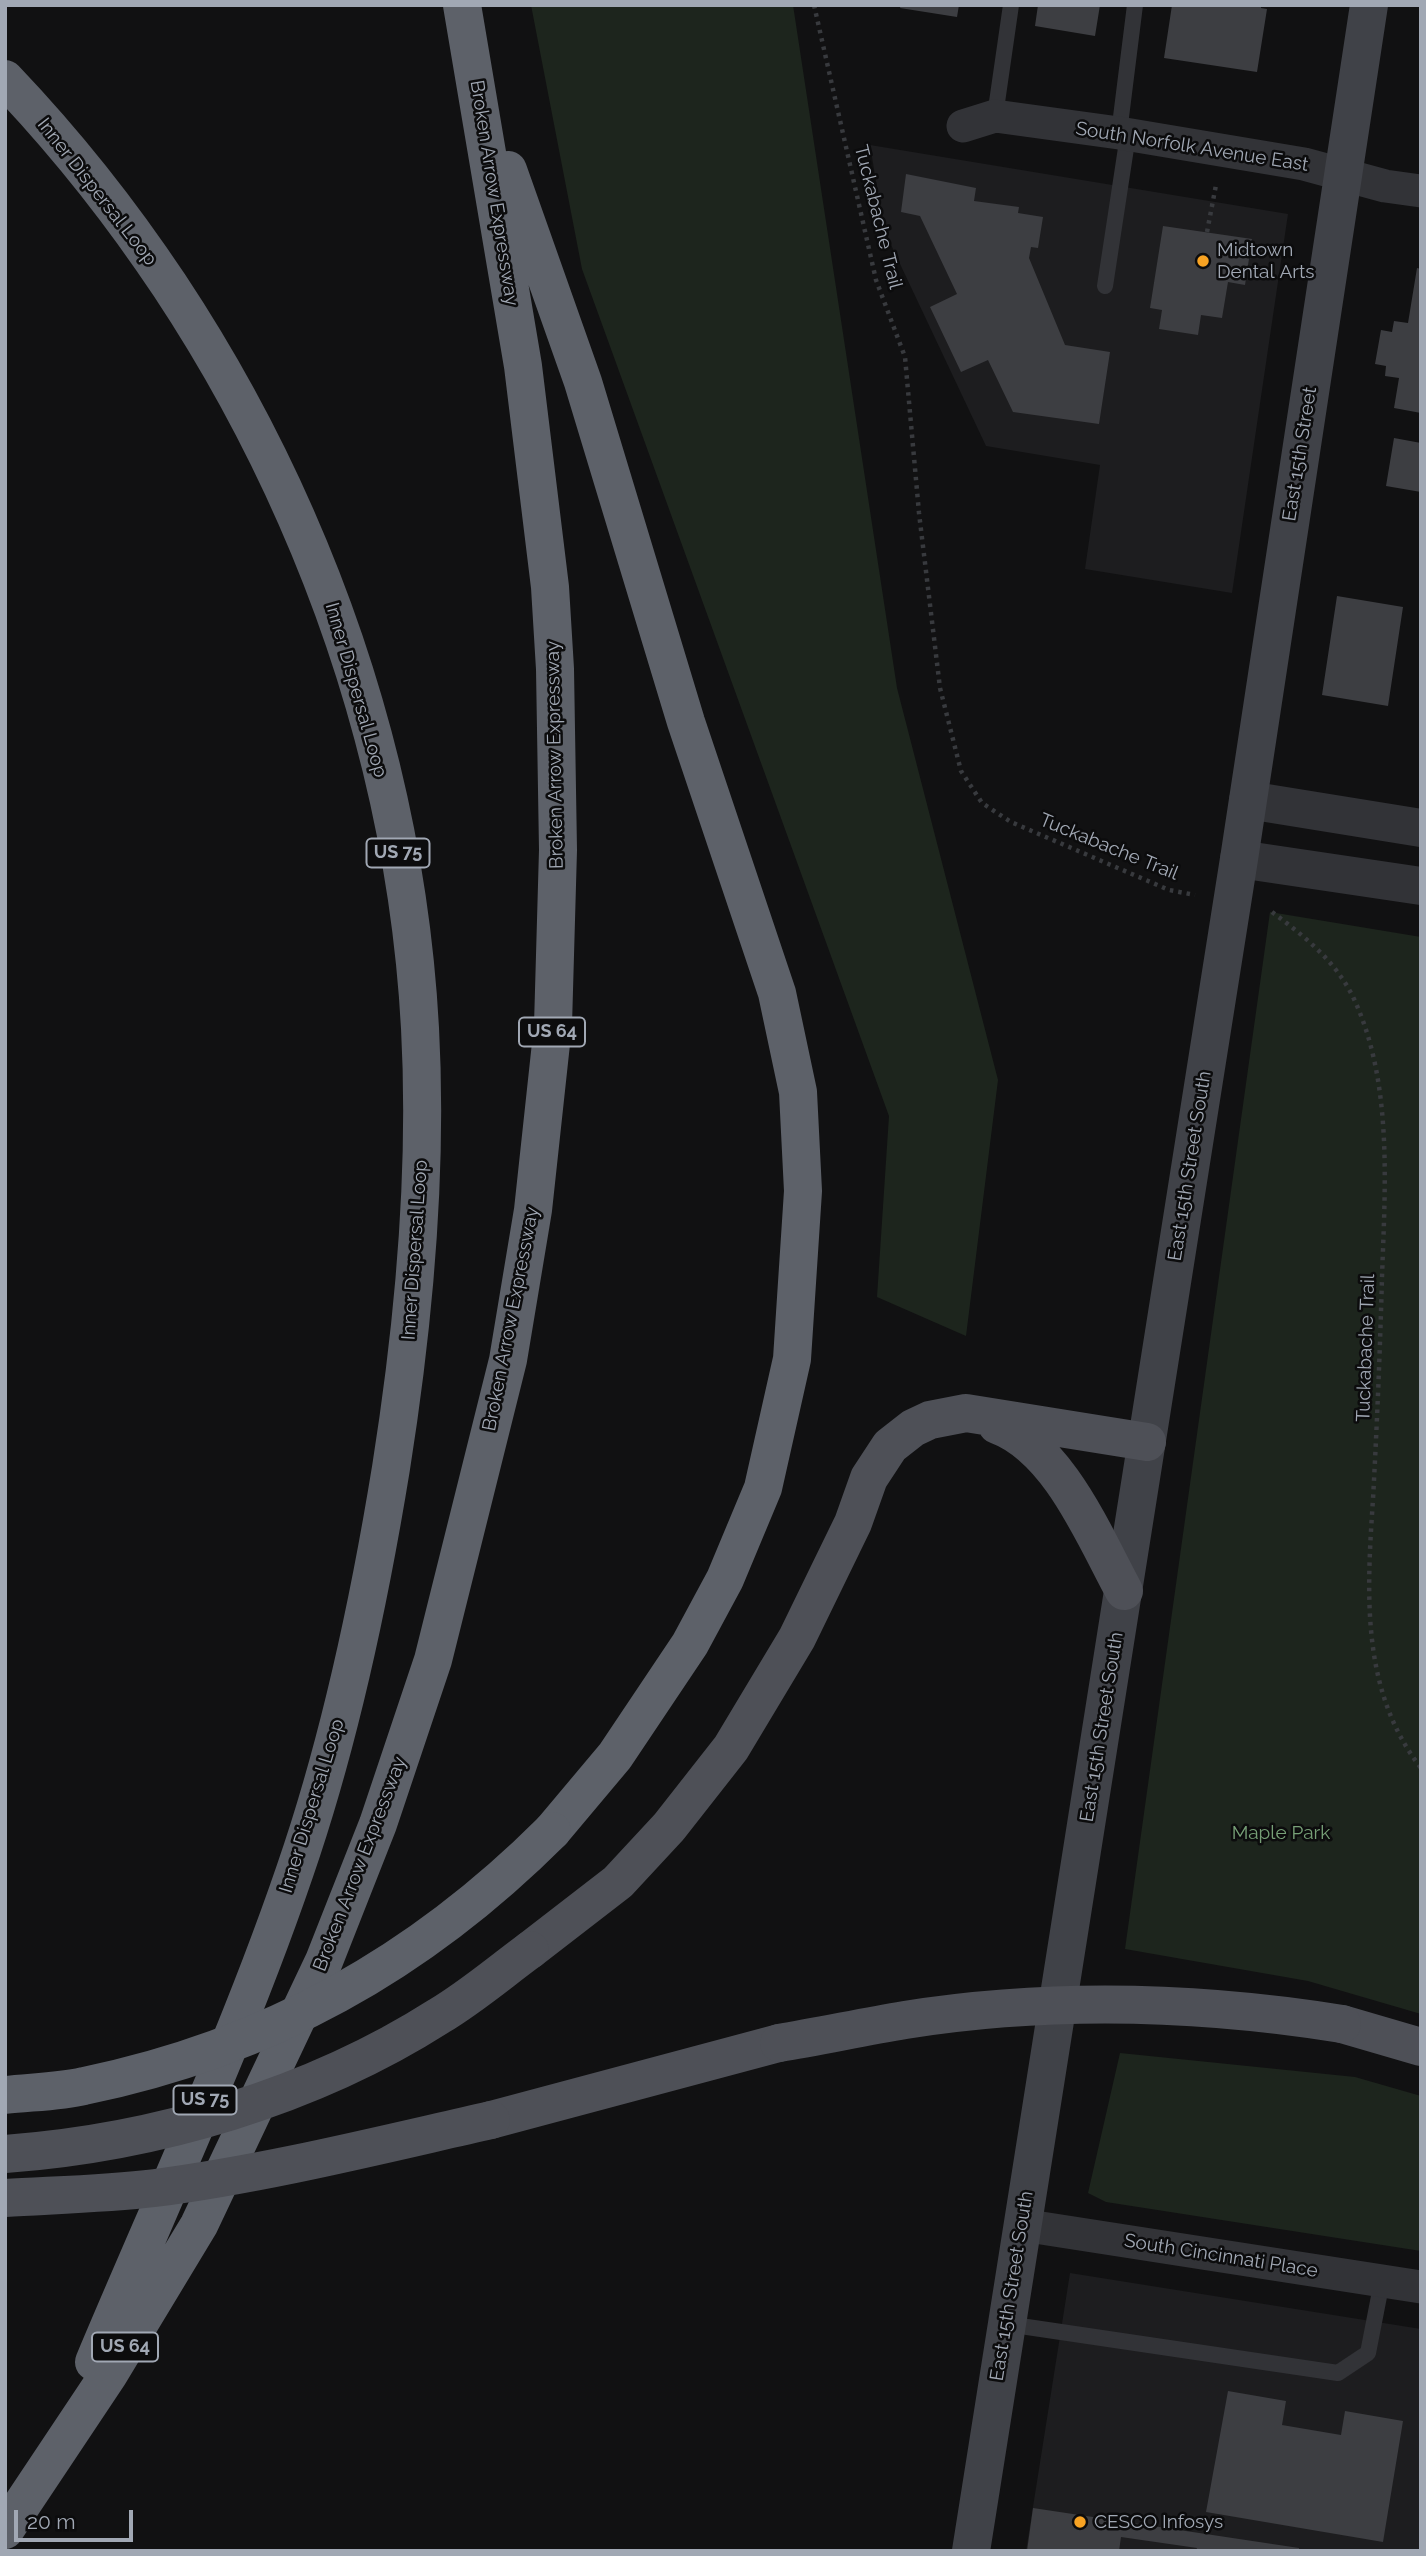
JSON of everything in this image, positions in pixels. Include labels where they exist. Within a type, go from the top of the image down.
[{"type":"highway","name":"Broken Arrow Expressway","points":[[5,2530],[49,2467],[199,2225],[324,1961],[378,1824],[433,1660],[508,1360],[533,1210],[553,1026],[558,850],[555,669],[550,587],[523,366],[461,5]]},
{"type":"highway","points":[[5,2095],[82,2087],[159,2068],[237,2041],[321,2006],[396,1961],[456,1916],[515,1868],[552,1831],[615,1756],[690,1644],[725,1579],[763,1488],[792,1359],[799,1291],[803,1179],[799,1092],[777,993],[686,722],[583,382],[475,78]]},
{"type":"highway","name":"Inner Dispersal Loop","points":[[5,79],[122,218],[197,328],[263,446],[324,583],[370,726],[393,822],[415,960],[422,1103],[417,1239],[405,1378],[368,1601],[338,1724],[303,1846],[256,1978],[49,2467]]},
{"type":"main road","name":"East 15th Street","points":[[1232,902],[1369,5]]},
{"type":"main road","name":"East 15th Street South","points":[[971,2551],[1232,902]]},
{"type":"main road","points":[[966,1413],[1006,1428],[1042,1453],[1072,1497],[1124,1591]]},
{"type":"main road","points":[[5,2154],[119,2138],[223,2114],[299,2087],[381,2049],[440,2016],[530,1951],[618,1882],[669,1827],[731,1748],[796,1638],[853,1523],[869,1478],[890,1446],[913,1428],[930,1420],[966,1413],[1147,1442]]},
{"type":"main road","points":[[5,2197],[96,2194],[224,2177],[332,2157],[491,2120],[779,2043],[907,2020],[1075,2005],[1139,2004],[1209,2008],[1342,2024],[1421,2048]]},
{"type":"street","name":"South Norfolk Avenue East","points":[[963,126],[995,116],[1123,134],[1222,149],[1421,191]]},
{"type":"street","points":[[1248,800],[1421,828]]},
{"type":"street","points":[[1239,859],[1421,886]]},
{"type":"street","name":"South Cincinnati Place","points":[[1022,2225],[1421,2287]]},
{"type":"lane","points":[[995,116],[1011,5]]},
{"type":"lane","points":[[1105,286],[1135,5]]},
{"type":"lane","points":[[1007,2324],[1338,2373],[1368,2353],[1382,2281]]},
{"type":"path","name":"Tuckabache Trail","points":[[814,5],[876,280],[905,357],[940,688],[949,734],[961,771],[982,803],[1011,822],[1169,890],[1268,909],[1321,952],[1354,1000],[1374,1065],[1380,1108],[1384,1217],[1379,1396],[1368,1612],[1376,1668],[1384,1694],[1403,1741],[1421,1768]]},
{"type":"path","points":[[1207,232],[1222,149]]},
{"type":"shaded area","points":[[870,145],[1288,214],[1232,593],[1085,569],[1100,465],[986,446],[884,230]]},
{"type":"shaded area","points":[[1070,2273],[1421,2329],[1421,2551],[1026,2551]]},
{"type":"green space","points":[[531,5],[793,5],[897,688],[998,1080],[966,1336],[877,1297],[889,1116],[582,269]]},
{"type":"green space","name":"Maple Park","points":[[1270,912],[1421,937],[1421,2014],[1308,1981],[1125,1949]]},
{"type":"green space","points":[[1120,2053],[1355,2077],[1421,2096],[1421,2251],[1106,2202],[1088,2193]]},
{"type":"building","points":[[901,5],[959,5],[957,17],[900,8]]},
{"type":"building","points":[[1038,5],[1100,5],[1095,36],[1035,26]]},
{"type":"building","points":[[1172,5],[1261,5],[1261,8],[1267,9],[1257,72],[1164,58]]},
{"type":"building","points":[[906,174],[976,188],[974,201],[1019,207],[1018,213],[1043,217],[1038,248],[1031,247],[1029,258],[1065,345],[1110,352],[1099,424],[1013,412],[988,360],[961,372],[930,307],[957,294],[920,216],[901,212]]},
{"type":"building","name":"Midtown Dental Arts","points":[[1163,226],[1252,239],[1245,285],[1228,282],[1222,318],[1201,315],[1198,335],[1159,329],[1162,310],[1150,308]]},
{"type":"building","points":[[1417,268],[1421,269],[1421,413],[1394,408],[1399,378],[1385,376],[1386,366],[1375,364],[1381,330],[1392,332],[1394,321],[1408,323]]},
{"type":"building","points":[[1394,438],[1421,443],[1421,492],[1386,486]]},
{"type":"building","points":[[1337,596],[1403,607],[1388,706],[1322,695]]},
{"type":"building","points":[[1228,2391],[1286,2401],[1282,2425],[1341,2435],[1345,2411],[1403,2421],[1383,2542],[1206,2512]]},
{"type":"building","name":"CESCO Infosys","points":[[1033,2508],[1299,2548],[1299,2551],[1196,2551],[1197,2548],[1121,2537],[1119,2551],[1027,2551]]},
{"type":"place","name":"Midtown Dental Arts","points":[[1203,261]]},
{"type":"place","name":"CESCO Infosys","points":[[1080,2522]]}]
